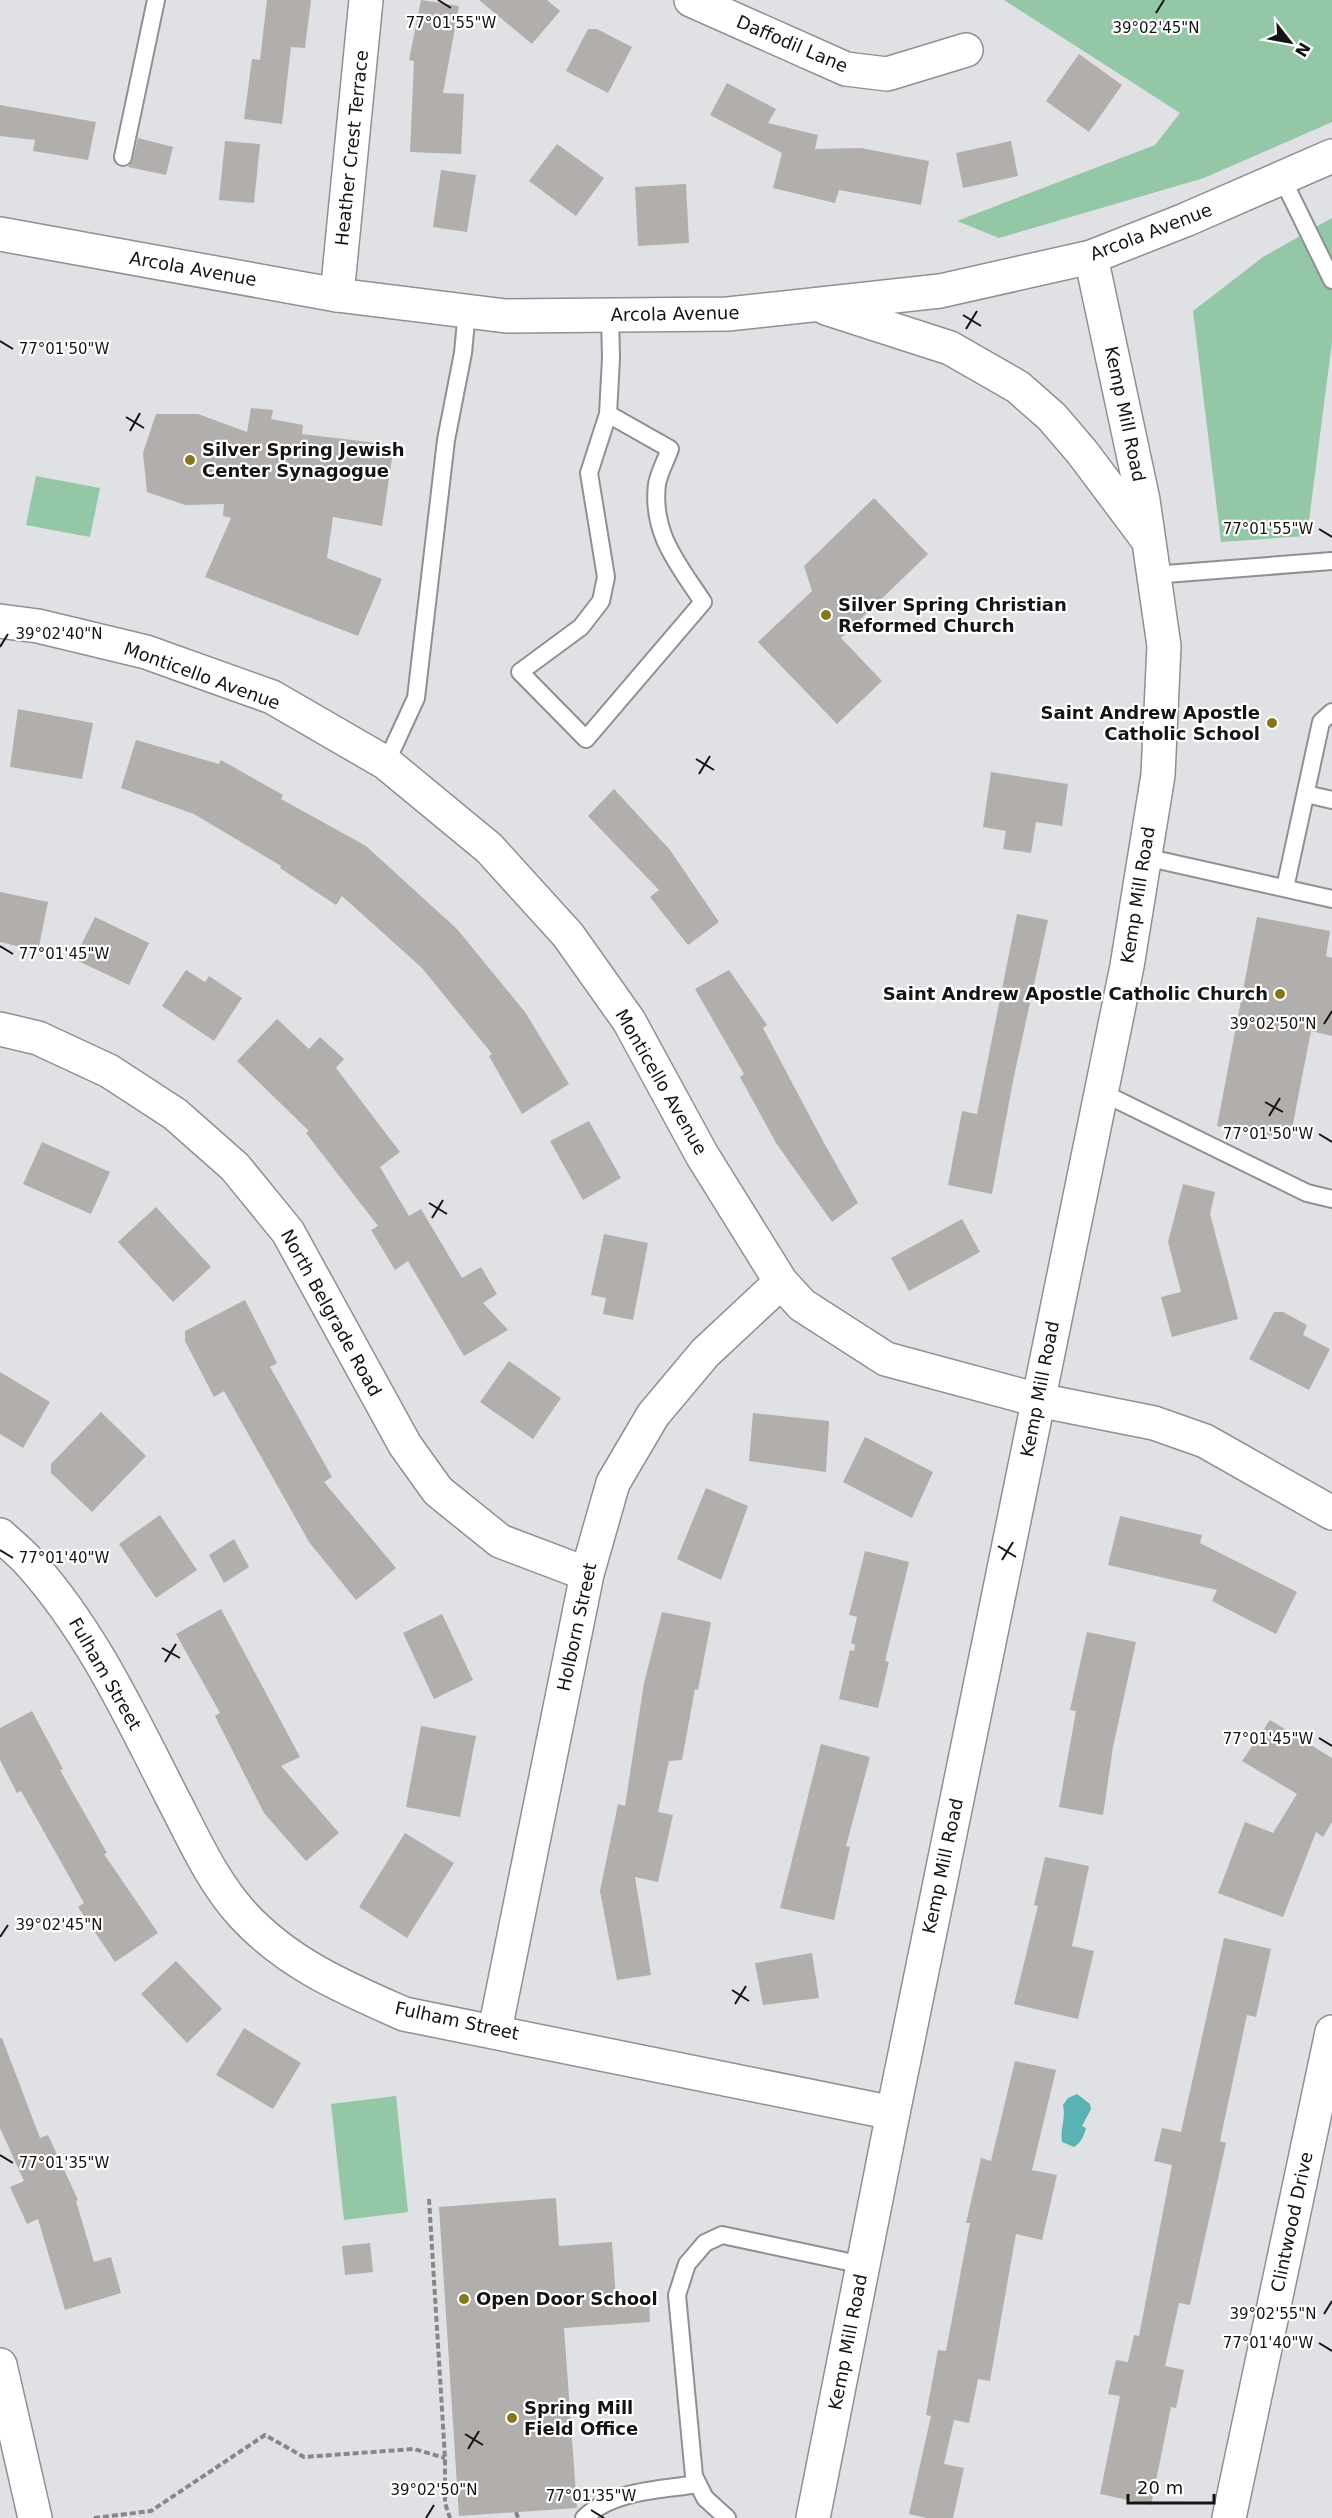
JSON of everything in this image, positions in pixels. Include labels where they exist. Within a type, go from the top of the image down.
[{"type":"street","name":"Heather Crest Terrace","points":[[337,295],[366,0]]},
{"type":"street","name":"Daffodil Lane","points":[[691,0],[846,69],[887,74],[966,50]]},
{"type":"street","name":"Arcola Avenue","points":[[0,234],[337,295],[506,316],[728,314],[940,291],[1091,257],[1185,220],[1332,156]]},
{"type":"street","name":"Kemp Mill Road","points":[[813,2518],[893,2113],[1127,966],[1158,775],[1164,646],[1143,500],[1091,257]]},
{"type":"street","points":[[815,305],[950,348],[1018,387],[1052,417],[1082,452],[1149,542]]},
{"type":"street","name":"Monticello Avenue","points":[[0,621],[38,626],[146,652],[272,697],[386,763],[489,848],[568,935],[629,1022],[702,1155],[781,1282],[802,1305],[886,1359],[1038,1400],[1154,1423],[1205,1441],[1332,1513]]},
{"type":"street","name":"North Belgrade Road","points":[[0,1029],[38,1038],[109,1071],[175,1114],[235,1167],[288,1232],[405,1445],[438,1491],[500,1541],[586,1574]]},
{"type":"street","name":"Holborn Street","points":[[495,2030],[586,1574],[613,1484],[653,1414],[705,1353],[781,1282]]},
{"type":"street","name":"Fulham Street","points":[[0,1535],[30,1562],[73,1617],[109,1675],[218,1885],[245,1916],[282,1950],[329,1981],[405,2014],[495,2030],[893,2113]]},
{"type":"street","name":"Clintwood Drive","points":[[1229,2518],[1332,2032]]},
{"type":"street","points":[[0,2365],[35,2518]]},
{"type":"lane","points":[[123,156],[156,0]]},
{"type":"lane","points":[[1282,178],[1332,280]]},
{"type":"lane","points":[[386,763],[416,698],[446,440],[463,353],[466,311]]},
{"type":"lane","points":[[608,414],[670,449],[657,483],[657,517],[666,546],[703,602],[586,739],[520,672],[581,627],[601,601],[606,578],[589,473],[608,414],[611,357],[610,315]]},
{"type":"lane","points":[[1153,575],[1332,561]]},
{"type":"lane","points":[[1285,888],[1321,722],[1332,711]]},
{"type":"lane","points":[[1306,794],[1332,800]]},
{"type":"lane","points":[[1145,858],[1332,898]]},
{"type":"lane","points":[[1101,1092],[1307,1193],[1332,1199]]},
{"type":"lane","points":[[727,2518],[705,2498],[694,2476],[677,2295],[687,2264],[705,2243],[722,2235],[863,2265]]},
{"type":"lane","points":[[584,2518],[593,2509],[622,2496],[698,2484]]},
{"type":"path","points":[[429,2199],[445,2458],[445,2504],[450,2518]]},
{"type":"path","points":[[93,2518],[151,2511],[265,2435],[304,2457],[414,2450],[445,2458]]},
{"type":"path","points":[[516,2512],[518,2518]]},
{"type":"green space","points":[[1004,0],[1332,0],[1332,122],[1204,178],[999,238],[957,221],[1155,145],[1180,113]]},
{"type":"green space","points":[[1332,218],[1332,342],[1307,536],[1221,542],[1193,311],[1263,257]]},
{"type":"green space","points":[[36,476],[100,488],[90,537],[26,525]]},
{"type":"green space","points":[[396,2096],[408,2212],[344,2220],[331,2104]]},
{"type":"water","points":[[1077,2094],[1090,2104],[1091,2109],[1082,2126],[1086,2128],[1083,2136],[1074,2147],[1062,2142],[1063,2105],[1068,2098]]},
{"type":"building","points":[[267,0],[311,0],[305,48],[291,47],[282,124],[244,119],[252,59],[260,60]]},
{"type":"building","points":[[421,0],[459,6],[443,93],[464,94],[461,154],[410,152],[414,61],[409,60]]},
{"type":"building","points":[[479,0],[547,0],[560,11],[532,44]]},
{"type":"building","points":[[588,29],[597,29],[632,47],[608,93],[566,71]]},
{"type":"building","points":[[1079,54],[1122,85],[1089,132],[1046,101]]},
{"type":"building","points":[[727,83],[776,109],[768,123],[818,135],[815,149],[861,148],[929,161],[921,205],[839,190],[835,203],[773,188],[782,153],[710,115]]},
{"type":"building","points":[[0,105],[96,122],[88,160],[33,151],[35,140],[0,136]]},
{"type":"building","points":[[138,138],[173,147],[166,175],[128,167],[133,159]]},
{"type":"building","points":[[225,141],[260,144],[254,203],[219,200]]},
{"type":"building","points":[[1011,141],[1018,176],[963,188],[956,153]]},
{"type":"building","points":[[557,144],[604,178],[576,216],[529,181]]},
{"type":"building","points":[[441,170],[476,175],[467,232],[433,227]]},
{"type":"building","points":[[686,184],[689,243],[638,246],[635,187]]},
{"type":"building","points":[[251,408],[273,410],[271,419],[303,425],[302,434],[394,445],[382,526],[333,517],[327,558],[382,579],[358,636],[205,577],[231,518],[223,516],[224,504],[185,505],[147,492],[143,453],[156,414],[198,414],[247,432]]},
{"type":"building","name":"Silver Spring Christian Reformed Church","points":[[874,498],[928,554],[841,638],[882,681],[837,724],[758,642],[812,591],[804,566]]},
{"type":"building","points":[[18,709],[93,723],[82,779],[10,767]]},
{"type":"building","points":[[136,740],[219,764],[221,760],[283,795],[281,799],[366,846],[457,929],[525,1012],[569,1084],[522,1114],[489,1056],[492,1054],[422,968],[342,896],[336,905],[280,868],[281,866],[194,814],[121,788]]},
{"type":"building","points":[[991,772],[1068,784],[1062,826],[1036,822],[1031,853],[1003,849],[1006,831],[983,827]]},
{"type":"building","points":[[614,789],[670,850],[719,922],[688,945],[650,897],[659,890],[588,816]]},
{"type":"building","points":[[0,892],[48,902],[38,951],[0,942]]},
{"type":"building","points":[[1017,914],[1048,920],[1013,1081],[992,1194],[948,1185],[962,1111],[977,1114]]},
{"type":"building","points":[[95,917],[149,943],[129,985],[74,959]]},
{"type":"building","name":"Saint Andrew Apostle Catholic Church","points":[[1257,917],[1330,931],[1326,956],[1332,958],[1332,1036],[1311,1031],[1290,1139],[1217,1126]]},
{"type":"building","points":[[186,970],[205,982],[209,976],[242,998],[214,1041],[162,1006]]},
{"type":"building","points":[[729,970],[767,1025],[763,1028],[858,1203],[832,1222],[776,1143],[740,1077],[744,1074],[695,989]]},
{"type":"building","points":[[277,1019],[309,1049],[320,1037],[344,1059],[336,1068],[400,1152],[380,1167],[409,1216],[421,1209],[462,1278],[481,1267],[497,1294],[483,1303],[508,1330],[464,1356],[408,1261],[395,1270],[371,1230],[378,1226],[306,1133],[309,1131],[237,1061]]},
{"type":"building","points":[[589,1121],[621,1178],[583,1200],[550,1141]]},
{"type":"building","points":[[42,1142],[110,1172],[91,1214],[23,1184]]},
{"type":"building","points":[[1183,1184],[1215,1192],[1210,1214],[1238,1319],[1172,1337],[1161,1297],[1181,1292],[1168,1242]]},
{"type":"building","points":[[156,1207],[211,1267],[173,1302],[118,1242]]},
{"type":"building","points":[[962,1219],[980,1252],[909,1291],[891,1258]]},
{"type":"building","points":[[604,1234],[648,1243],[633,1320],[603,1314],[606,1298],[591,1295]]},
{"type":"building","points":[[245,1300],[277,1363],[270,1367],[332,1477],[324,1482],[396,1568],[356,1600],[309,1542],[224,1391],[214,1397],[185,1341],[185,1331]]},
{"type":"building","points":[[1274,1312],[1283,1312],[1307,1325],[1303,1335],[1330,1349],[1309,1390],[1249,1359]]},
{"type":"building","points":[[509,1361],[561,1398],[533,1439],[480,1402]]},
{"type":"building","points":[[0,1372],[50,1402],[23,1448],[0,1434]]},
{"type":"building","points":[[101,1412],[146,1456],[92,1512],[51,1473],[51,1464]]},
{"type":"building","points":[[753,1413],[829,1421],[826,1472],[749,1461]]},
{"type":"building","points":[[865,1437],[933,1472],[912,1518],[843,1482]]},
{"type":"building","points":[[706,1488],[748,1506],[721,1580],[677,1559]]},
{"type":"building","points":[[160,1515],[197,1570],[156,1598],[119,1544]]},
{"type":"building","points":[[1120,1516],[1202,1535],[1200,1543],[1297,1592],[1276,1634],[1212,1601],[1217,1590],[1108,1565]]},
{"type":"building","points":[[234,1539],[249,1567],[224,1583],[209,1555]]},
{"type":"building","points":[[865,1551],[909,1562],[885,1661],[889,1662],[878,1708],[839,1699],[850,1650],[854,1651],[855,1645],[851,1643],[857,1617],[849,1615]]},
{"type":"building","points":[[221,1609],[300,1757],[281,1766],[339,1833],[306,1861],[264,1813],[215,1716],[220,1713],[176,1634]]},
{"type":"building","points":[[662,1612],[711,1622],[698,1690],[695,1689],[682,1760],[669,1761],[658,1812],[673,1815],[658,1882],[635,1877],[651,1975],[617,1980],[600,1891],[618,1804],[625,1806],[644,1683]]},
{"type":"building","points":[[442,1614],[473,1680],[434,1699],[403,1633]]},
{"type":"building","points":[[1087,1632],[1136,1642],[1113,1747],[1103,1815],[1059,1807],[1076,1711],[1070,1710]]},
{"type":"building","points":[[32,1711],[63,1769],[60,1770],[107,1853],[104,1854],[158,1933],[115,1962],[78,1907],[84,1903],[21,1791],[17,1793],[0,1760],[0,1728]]},
{"type":"building","points":[[1270,1720],[1332,1758],[1332,1822],[1323,1837],[1316,1832],[1283,1917],[1218,1893],[1245,1822],[1273,1833],[1297,1794],[1242,1761]]},
{"type":"building","points":[[421,1726],[476,1736],[460,1817],[406,1807]]},
{"type":"building","points":[[821,1744],[870,1757],[846,1846],[850,1847],[834,1920],[780,1908]]},
{"type":"building","points":[[405,1833],[454,1863],[407,1938],[359,1907]]},
{"type":"building","points":[[1045,1857],[1089,1866],[1072,1946],[1094,1951],[1078,2019],[1014,2004],[1038,1906],[1034,1905]]},
{"type":"building","points":[[1224,1938],[1271,1949],[1256,2017],[1247,2015],[1220,2141],[1226,2143],[1190,2305],[1179,2303],[1165,2366],[1184,2370],[1176,2408],[1171,2407],[1151,2505],[1100,2494],[1120,2396],[1108,2394],[1116,2360],[1128,2362],[1134,2335],[1139,2336],[1172,2165],[1154,2161],[1162,2128],[1181,2132]]},
{"type":"building","points":[[812,1953],[819,1998],[763,2005],[755,1963]]},
{"type":"building","points":[[176,1961],[222,2009],[187,2043],[141,1994]]},
{"type":"building","points":[[244,2028],[301,2063],[273,2109],[216,2075]]},
{"type":"building","points":[[0,2038],[2,2038],[40,2138],[48,2135],[78,2200],[76,2201],[94,2262],[111,2257],[121,2293],[65,2310],[38,2219],[27,2224],[10,2187],[24,2181],[0,2128]]},
{"type":"building","points":[[1015,2061],[1056,2070],[1032,2170],[1057,2175],[1042,2240],[1016,2234],[990,2381],[978,2379],[969,2423],[954,2420],[944,2464],[964,2468],[953,2518],[927,2518],[909,2514],[931,2416],[926,2415],[938,2350],[946,2351],[970,2223],[966,2223],[981,2158],[991,2161]]},
{"type":"building","name":"Spring Mill Field Office","points":[[556,2198],[559,2246],[612,2242],[616,2300],[649,2298],[650,2322],[564,2328],[577,2508],[459,2516],[439,2207]]},
{"type":"building","points":[[370,2243],[373,2272],[345,2275],[342,2246]]},
{"type":"place","name":"Silver Spring Jewish Center Synagogue","points":[[190,460]]},
{"type":"place","name":"Silver Spring Christian Reformed Church","points":[[826,615]]},
{"type":"place","name":"Saint Andrew Apostle Catholic School","points":[[1272,723]]},
{"type":"place","name":"Saint Andrew Apostle Catholic Church","points":[[1280,994]]},
{"type":"place","name":"Open Door School","points":[[464,2299]]},
{"type":"place","name":"Spring Mill Field Office","points":[[512,2418]]}]
